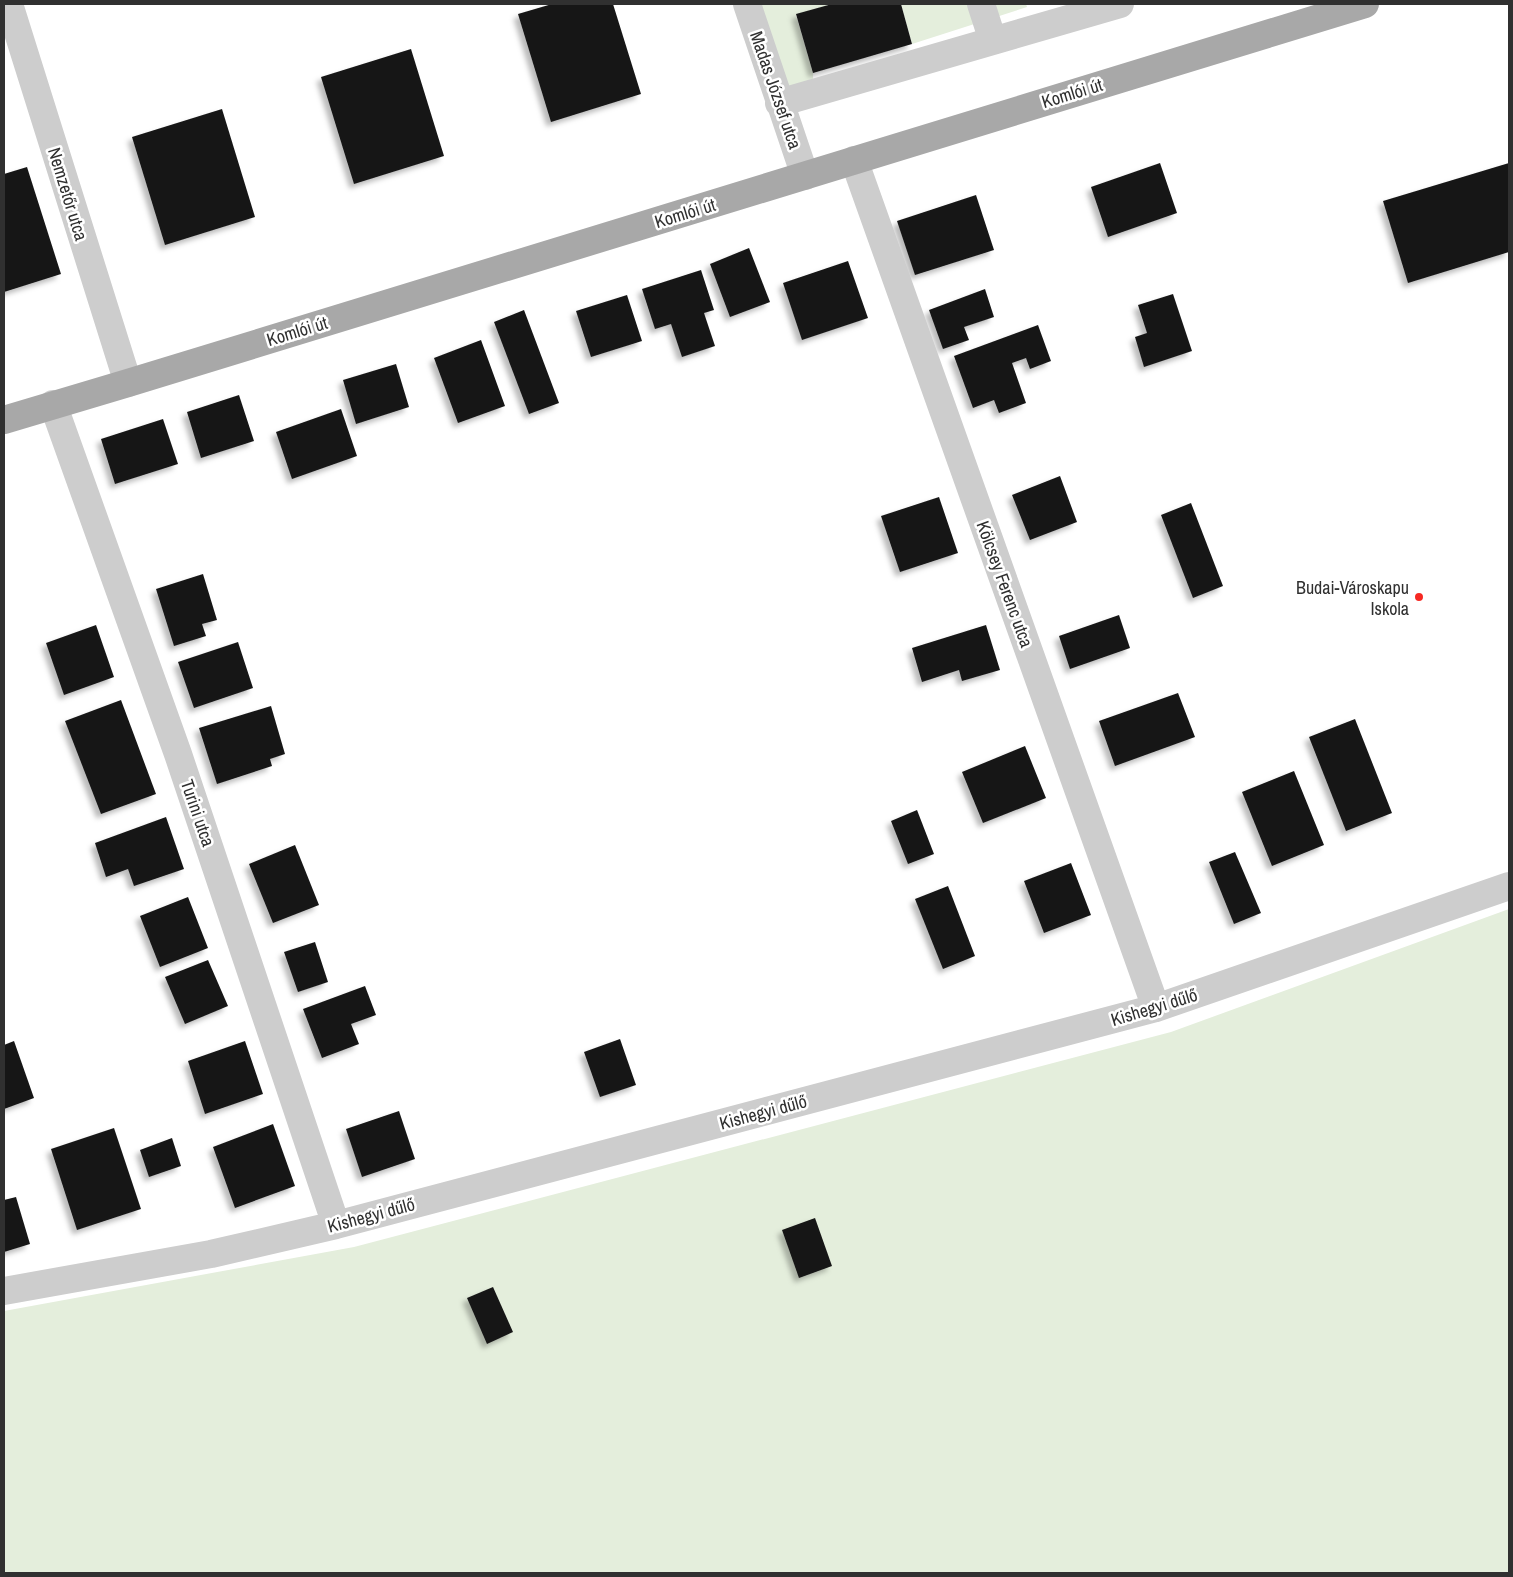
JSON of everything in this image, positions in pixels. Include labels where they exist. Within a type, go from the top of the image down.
[{"type":"main road","name":"Komlói út","points":[[4,420],[1365,4]]},
{"type":"street","name":"Nemzetőr utca","points":[[9,4],[128,383]]},
{"type":"street","name":"Madas József utca","points":[[747,4],[805,176]]},
{"type":"street","points":[[981,4],[993,41]]},
{"type":"street","points":[[779,103],[1120,4]]},
{"type":"street","name":"Kölcsey Ferenc utca","points":[[854,160],[1156,1008]]},
{"type":"street","name":"Turini utca","points":[[53,404],[178,754],[336,1224]]},
{"type":"street","name":"Kishegyi dűlő","points":[[4,1291],[211,1254],[336,1224],[1156,1008],[1509,886]]},
{"type":"green space","points":[[747,4],[832,4],[796,15],[813,73],[813,93],[779,103]]},
{"type":"green space","points":[[901,4],[1026,4],[1027,7],[912,44]]},
{"type":"green space","points":[[1509,909],[1509,1573],[4,1573],[4,1311],[354,1247],[1171,1032]]},
{"type":"building","points":[[552,4],[613,4],[641,94],[551,122],[518,14]]},
{"type":"building","points":[[832,4],[901,4],[912,44],[813,73],[796,14]]},
{"type":"building","points":[[411,49],[444,156],[354,184],[321,77]]},
{"type":"building","points":[[222,109],[255,217],[165,245],[132,137]]},
{"type":"building","points":[[1160,163],[1177,213],[1108,237],[1091,187]]},
{"type":"building","points":[[1509,163],[1509,252],[1408,283],[1383,201]]},
{"type":"building","points":[[27,167],[61,274],[4,292],[4,174]]},
{"type":"building","points":[[976,195],[994,250],[915,275],[897,221]]},
{"type":"building","points":[[749,248],[770,302],[730,317],[710,264]]},
{"type":"building","points":[[848,261],[868,318],[802,340],[783,283]]},
{"type":"building","points":[[701,270],[714,310],[704,313],[715,346],[682,357],[671,324],[655,329],[642,289]]},
{"type":"building","points":[[985,289],[994,317],[964,327],[969,340],[943,349],[929,310]]},
{"type":"building","points":[[1173,294],[1192,351],[1144,367],[1135,337],[1147,333],[1138,305]]},
{"type":"building","points":[[627,295],[642,341],[591,357],[576,311]]},
{"type":"building","points":[[524,310],[559,403],[529,414],[494,322]]},
{"type":"building","points":[[1038,325],[1051,361],[1030,369],[1026,358],[1012,363],[1026,403],[999,413],[994,400],[973,408],[954,356]]},
{"type":"building","points":[[481,340],[505,406],[458,423],[434,358]]},
{"type":"building","points":[[396,364],[409,407],[356,424],[343,380]]},
{"type":"building","points":[[239,395],[254,441],[201,458],[187,412]]},
{"type":"building","points":[[341,409],[357,456],[292,479],[276,432]]},
{"type":"building","points":[[163,419],[178,464],[115,484],[101,439]]},
{"type":"building","points":[[1060,476],[1077,522],[1030,540],[1012,495]]},
{"type":"building","points":[[939,497],[958,553],[900,572],[881,516]]},
{"type":"building","points":[[1191,503],[1223,586],[1193,598],[1161,515]]},
{"type":"building","points":[[203,574],[217,620],[202,624],[206,636],[174,646],[156,589]]},
{"type":"building","points":[[1119,615],[1130,648],[1070,669],[1059,636]]},
{"type":"building","points":[[96,625],[114,677],[64,695],[46,643]]},
{"type":"building","points":[[986,625],[1000,670],[962,681],[959,670],[922,682],[912,648]]},
{"type":"building","points":[[238,642],[253,688],[194,708],[178,662]]},
{"type":"building","points":[[1178,693],[1195,737],[1115,766],[1099,721]]},
{"type":"building","points":[[121,700],[156,794],[101,814],[65,721]]},
{"type":"building","points":[[271,706],[285,754],[270,759],[272,766],[217,784],[199,728]]},
{"type":"building","points":[[1355,719],[1392,813],[1346,831],[1309,737]]},
{"type":"building","points":[[1025,746],[1046,798],[983,823],[962,772]]},
{"type":"building","points":[[1294,771],[1324,845],[1272,866],[1242,792]]},
{"type":"building","points":[[917,810],[934,854],[908,864],[891,821]]},
{"type":"building","points":[[166,817],[184,869],[134,886],[128,869],[106,877],[95,843]]},
{"type":"building","points":[[295,845],[319,905],[273,923],[249,864]]},
{"type":"building","points":[[1235,852],[1261,913],[1234,924],[1209,862]]},
{"type":"building","points":[[1071,863],[1091,915],[1044,933],[1024,881]]},
{"type":"building","points":[[948,886],[975,956],[943,969],[915,899]]},
{"type":"building","points":[[188,897],[208,948],[160,967],[140,916]]},
{"type":"building","points":[[315,942],[328,982],[298,992],[284,952]]},
{"type":"building","points":[[208,960],[228,1006],[185,1024],[165,977]]},
{"type":"building","points":[[365,986],[376,1015],[351,1024],[359,1044],[322,1058],[303,1009]]},
{"type":"building","points":[[620,1039],[636,1085],[600,1097],[584,1052]]},
{"type":"building","points":[[14,1041],[34,1098],[4,1109],[4,1045]]},
{"type":"building","points":[[245,1041],[263,1094],[205,1114],[188,1061]]},
{"type":"building","points":[[399,1111],[415,1159],[362,1177],[346,1129]]},
{"type":"building","points":[[273,1124],[295,1186],[235,1208],[213,1147]]},
{"type":"building","points":[[114,1128],[141,1209],[77,1230],[51,1149]]},
{"type":"building","points":[[172,1138],[181,1166],[149,1177],[140,1150]]},
{"type":"building","points":[[16,1197],[30,1244],[4,1252],[4,1200]]},
{"type":"building","points":[[815,1218],[832,1266],[799,1278],[782,1230]]},
{"type":"building","points":[[493,1287],[513,1332],[487,1344],[467,1298]]},
{"type":"place","name":"Budai-Városkapu Iskola","points":[[1419,597]]}]
